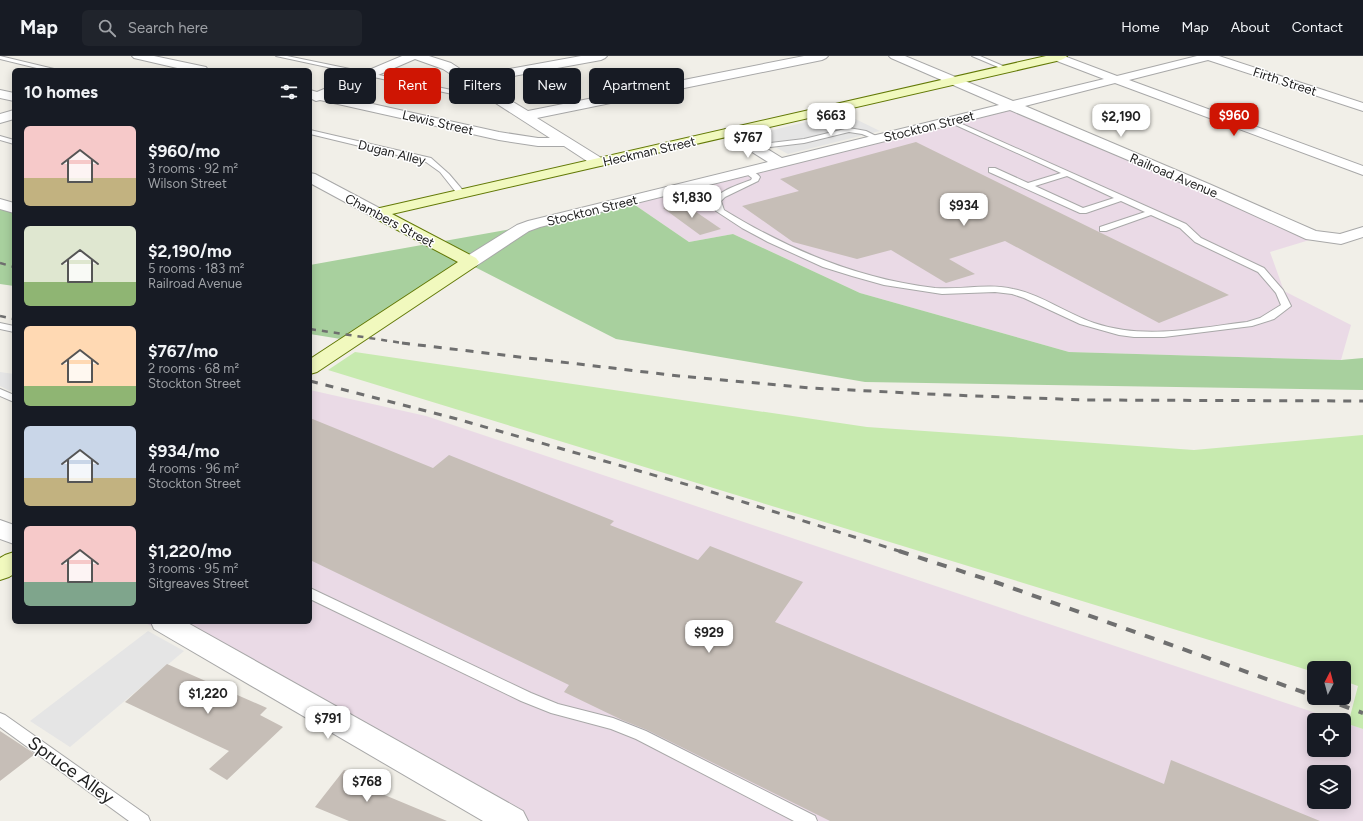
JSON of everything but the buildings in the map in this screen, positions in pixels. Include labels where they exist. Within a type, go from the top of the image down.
[{"type":"street","points":[[138,56],[193,68]]},
{"type":"street","points":[[145,68],[178,56]]},
{"type":"street","points":[[376,72],[412,56]]},
{"type":"street","points":[[417,56],[450,68]]},
{"type":"street","points":[[539,56],[552,65]]},
{"type":"street","points":[[515,72],[601,56]]},
{"type":"street","points":[[526,116],[822,56]]},
{"type":"street","name":"Railroad Avenue","points":[[895,56],[1204,187],[1312,235],[1335,239],[1345,238],[1363,232]]},
{"type":"street","points":[[1057,56],[1115,80],[1363,171]]},
{"type":"street","name":"Heckman Street","points":[[377,213],[1057,56]]},
{"type":"street","name":"Stockton Street","points":[[312,367],[470,262],[523,228],[534,224],[1209,56]]},
{"type":"street","name":"Firth Street","points":[[1209,56],[1363,107]]},
{"type":"street","points":[[313,96],[324,92]]},
{"type":"street","points":[[0,94],[12,97]]},
{"type":"street","name":"Lewis Street","points":[[313,96],[506,137],[538,142],[567,142]]},
{"type":"street","points":[[507,104],[598,162]]},
{"type":"street","points":[[0,119],[12,115]]},
{"type":"street","points":[[730,132],[780,163]]},
{"type":"street","name":"Chambers Street","points":[[313,181],[470,262]]},
{"type":"street","points":[[0,204],[12,207]]},
{"type":"street","points":[[0,528],[12,535]]},
{"type":"street","points":[[0,571],[12,562]]},
{"type":"street","points":[[167,624],[512,821]]},
{"type":"lane","points":[[280,56],[336,68]]},
{"type":"lane","points":[[975,56],[1006,69]]},
{"type":"lane","points":[[0,57],[44,68]]},
{"type":"lane","points":[[376,77],[449,92]]},
{"type":"lane","points":[[747,171],[756,177],[754,181],[722,195],[717,202],[720,211],[768,240],[797,254],[868,277],[899,285],[942,291],[1011,291],[1029,295],[1051,308],[1104,330],[1133,335],[1164,335],[1249,324],[1268,319],[1286,306],[1280,292],[1261,270],[1198,240],[1183,226],[951,121]]},
{"type":"lane","points":[[754,147],[804,141],[849,130],[864,132],[879,139]]},
{"type":"lane","name":"Dugan Alley","points":[[312,132],[428,160],[448,177],[462,194]]},
{"type":"lane","points":[[0,138],[12,141]]},
{"type":"lane","points":[[992,170],[1083,211],[1121,198]]},
{"type":"lane","points":[[1028,186],[1067,174]]},
{"type":"lane","points":[[1103,229],[1151,212]]},
{"type":"lane","points":[[0,326],[12,329]]},
{"type":"lane","points":[[0,392],[12,398]]},
{"type":"lane","points":[[312,594],[526,697],[556,709],[613,724],[641,735],[809,821]]},
{"type":"lane","name":"Spruce Alley","points":[[0,719],[142,821]]},
{"type":"shaded area","points":[[1011,110],[1316,238],[1270,252],[1284,291],[1351,325],[1341,360],[1069,352],[860,293],[733,234],[689,242],[632,203]]},
{"type":"shaded area","points":[[843,113],[880,131],[788,154],[753,135]]},
{"type":"shaded area","points":[[0,372],[12,374],[12,392],[0,386]]},
{"type":"shaded area","points":[[312,390],[426,416],[1316,713],[1307,713],[1307,757],[1351,757],[1351,725],[1363,729],[1363,821],[497,821],[148,624],[312,624]]},
{"type":"shaded area","points":[[148,631],[184,651],[70,747],[30,721]]},
{"type":"green space","points":[[632,203],[689,242],[733,234],[860,293],[1069,352],[1341,360],[1363,358],[1363,390],[865,382],[616,339],[469,264],[353,341],[312,334],[312,265],[522,227]]},
{"type":"green space","points":[[0,207],[12,210],[12,286],[0,284]]},
{"type":"green space","points":[[355,352],[867,427],[1194,450],[1363,435],[1363,729],[1351,725],[1351,713],[1358,686],[1351,684],[1351,661],[1307,661],[1307,670],[328,370]]},
{"type":"railway","points":[[0,263],[12,266]]},
{"type":"railway","points":[[0,316],[12,319]]},
{"type":"railway","points":[[312,329],[404,343]]},
{"type":"railway","points":[[404,343],[679,376],[811,388],[1087,400],[1363,401]]},
{"type":"railway","points":[[404,343],[409,344]]},
{"type":"railway","points":[[312,382],[457,419],[699,488],[902,552]]},
{"type":"railway","points":[[899,551],[998,583],[1307,693]]},
{"type":"railway","points":[[1341,705],[1363,713]]}]
